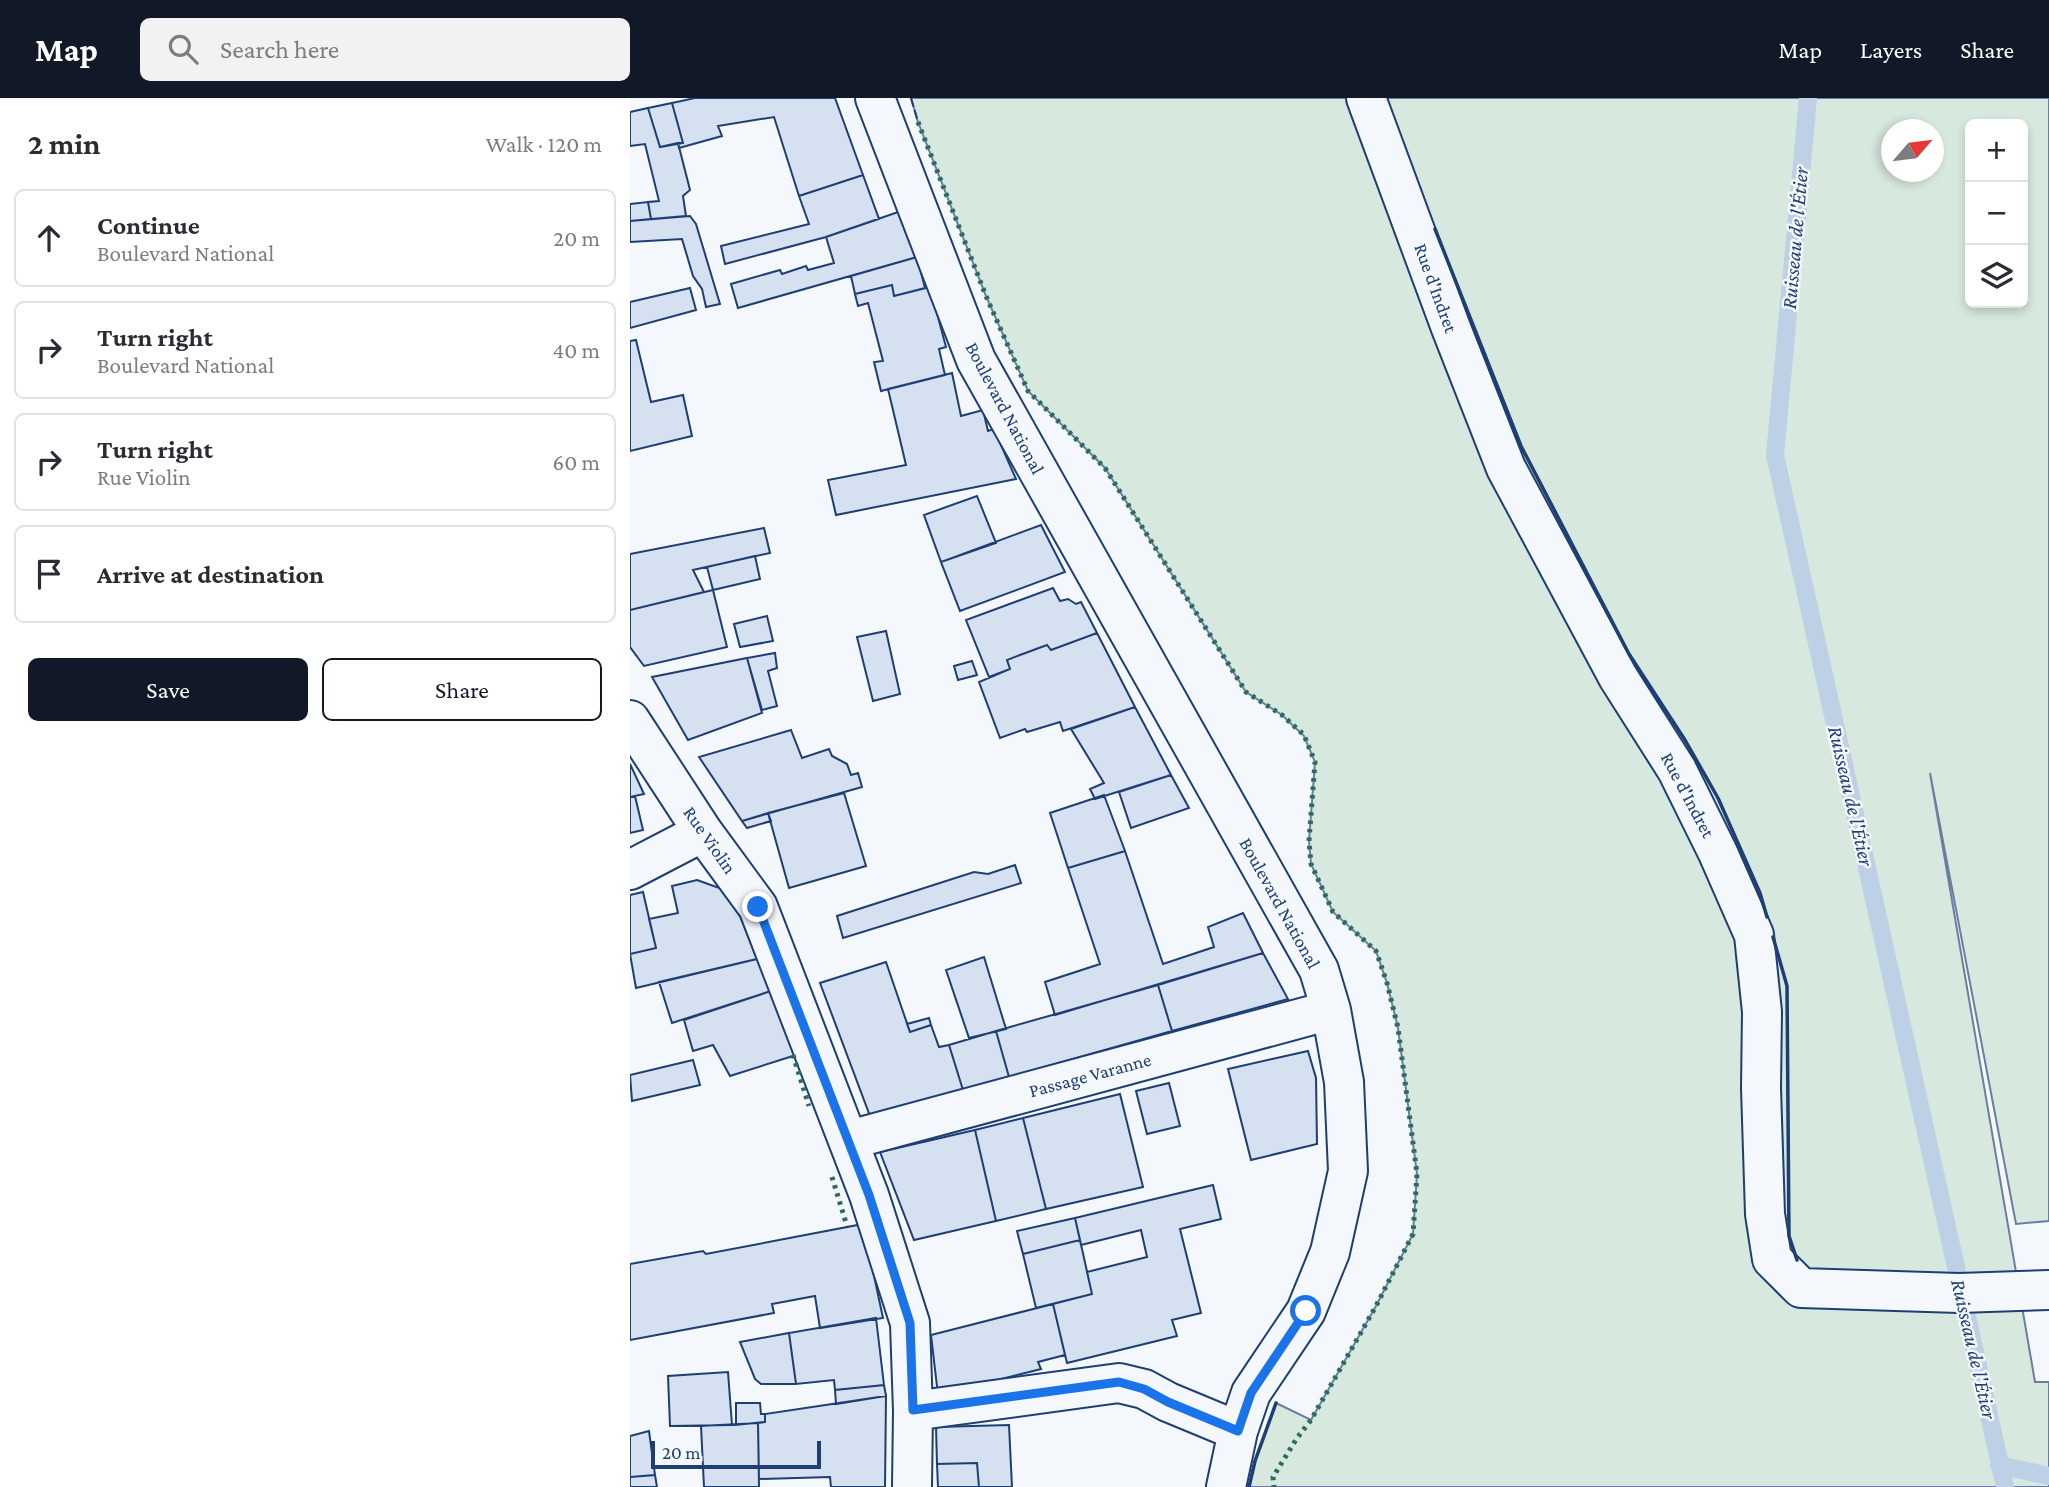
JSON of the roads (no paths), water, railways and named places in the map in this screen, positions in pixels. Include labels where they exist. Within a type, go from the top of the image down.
[{"type":"street","name":"Boulevard National","points":[[875,98],[976,360],[1319,970],[1331,1010],[1344,1082],[1348,1171],[1330,1252],[1306,1311],[1251,1393],[1238,1431],[1226,1487]]},
{"type":"street","name":"Rue d'Indret","points":[[1366,98],[1506,468],[1618,677],[1677,770],[1755,935],[1762,1012],[1761,1088],[1765,1213],[1772,1259],[1801,1288],[1959,1293],[2049,1290]]},
{"type":"street","name":"Rue Violin","points":[[630,720],[703,832],[758,907],[849,1140],[910,1323],[912,1487]]},
{"type":"street","points":[[630,870],[703,832]]},
{"type":"street","name":"Passage Varanne","points":[[849,1140],[1331,1010]]},
{"type":"street","points":[[913,1410],[1119,1382],[1144,1389],[1238,1431]]},
{"type":"waterway","name":"Ruisseau de l'Étier","points":[[1808,98],[1775,455],[2005,1487]]},
{"type":"waterway","points":[[1999,1465],[2049,1476]]}]
